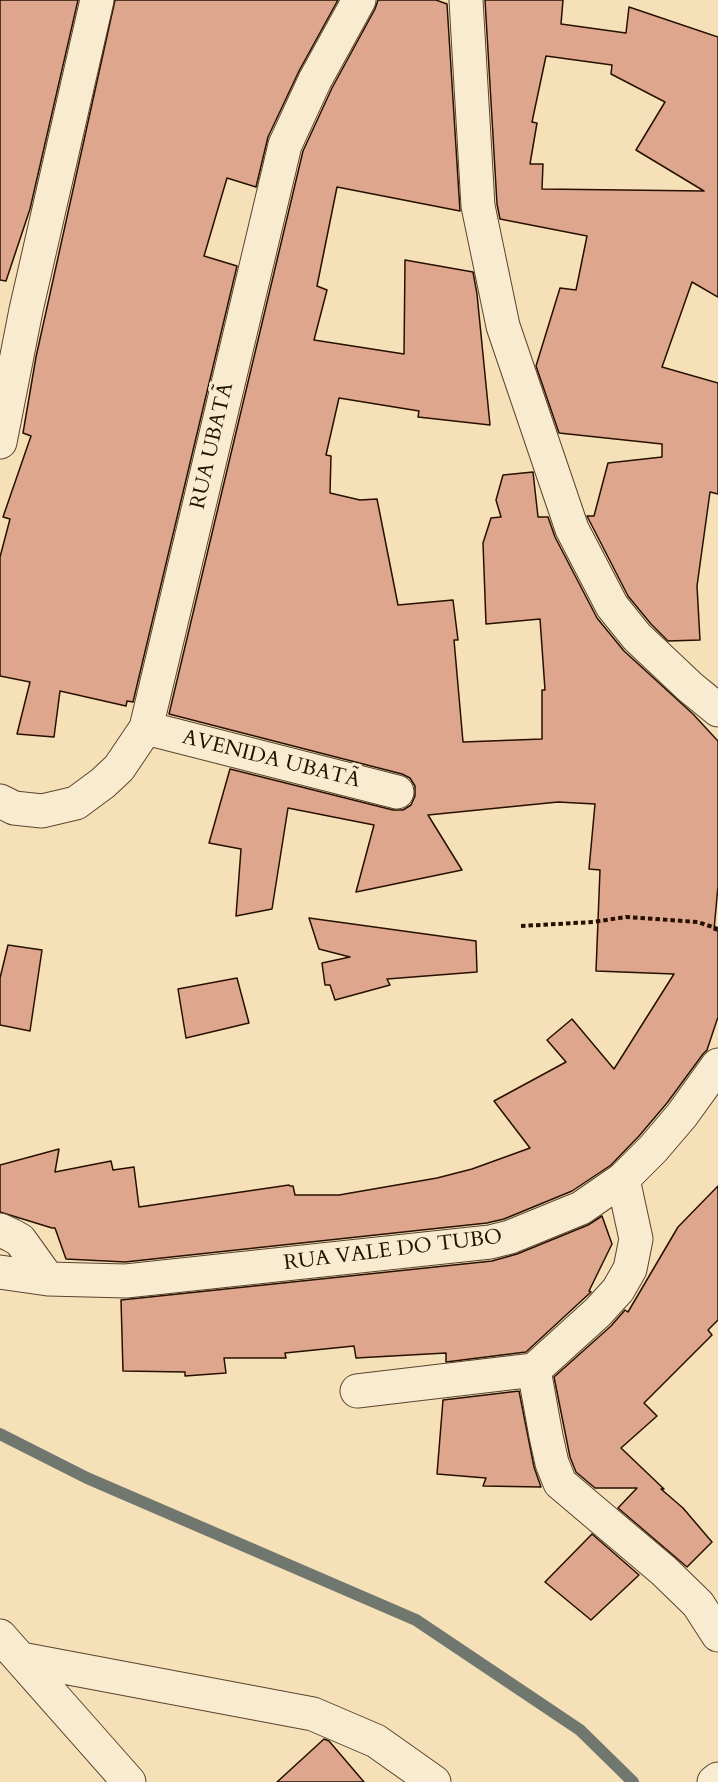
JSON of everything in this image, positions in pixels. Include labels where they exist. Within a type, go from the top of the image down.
[{"type":"street","points":[[0,442],[26,310],[96,0]]},
{"type":"street","name":"RUA UBATÃ","points":[[0,801],[14,808],[42,812],[76,803],[119,768],[146,728],[285,146],[315,80],[359,0]]},
{"type":"street","points":[[466,0],[478,206],[504,326],[572,529],[612,606],[637,637],[718,710]]},
{"type":"street","name":"AVENIDA UBATÃ","points":[[146,728],[397,792]]},
{"type":"street","name":"RUA VALE DO TUBO","points":[[0,1272],[48,1279],[126,1281],[490,1242],[510,1237],[581,1208],[623,1179],[682,1115],[718,1065]]},
{"type":"street","points":[[357,1391],[534,1370],[598,1312],[618,1290],[630,1269],[636,1239],[623,1179]]},
{"type":"street","points":[[0,1230],[20,1240],[48,1279]]},
{"type":"street","points":[[534,1370],[552,1463],[560,1483],[698,1604],[718,1635]]},
{"type":"street","points":[[10,1647],[129,1782]]},
{"type":"street","points":[[10,1647],[313,1714],[376,1741],[434,1782]]},
{"type":"street","points":[[714,1782],[718,1779]]},
{"type":"path","points":[[521,926],[626,917],[698,922],[718,929]]},
{"type":"building","points":[[0,0],[78,0],[30,209],[6,281],[0,280]]},
{"type":"building","points":[[115,0],[338,0],[299,71],[268,137],[256,187],[227,178],[204,256],[237,266],[133,702],[127,701],[126,706],[60,691],[54,737],[17,734],[30,682],[0,676],[0,557],[10,519],[3,517],[31,436],[23,433],[36,357]]},
{"type":"building","points":[[378,0],[436,0],[447,4],[460,211],[337,187],[317,286],[327,290],[314,340],[404,354],[405,260],[473,272],[490,425],[418,417],[419,411],[339,398],[326,455],[331,456],[330,493],[360,500],[377,499],[398,605],[453,600],[458,640],[454,640],[463,742],[542,739],[542,690],[545,690],[540,619],[486,624],[483,543],[491,518],[501,517],[496,500],[503,475],[533,472],[538,517],[548,517],[555,537],[597,618],[624,651],[693,714],[718,741],[718,886],[714,930],[718,931],[718,1017],[707,1050],[667,1103],[611,1165],[572,1191],[504,1219],[487,1223],[125,1262],[66,1259],[55,1228],[0,1212],[0,1165],[59,1149],[55,1172],[111,1161],[113,1170],[134,1167],[139,1207],[289,1185],[293,1186],[295,1195],[339,1195],[437,1178],[472,1169],[530,1148],[494,1101],[566,1062],[547,1040],[572,1019],[614,1069],[674,974],[596,971],[600,870],[589,869],[595,804],[558,802],[428,815],[462,870],[356,892],[374,825],[288,808],[272,909],[236,916],[241,849],[209,843],[230,769],[393,810],[403,810],[411,805],[415,796],[415,786],[410,778],[402,774],[169,714],[303,151],[332,88]]},
{"type":"building","points":[[485,0],[563,0],[561,24],[626,33],[629,7],[718,37],[718,297],[692,282],[662,367],[718,383],[718,494],[710,492],[697,586],[700,640],[668,641],[651,624],[628,596],[587,516],[594,516],[608,463],[662,457],[662,444],[559,433],[536,366],[560,288],[576,290],[587,236],[500,219],[497,204]],"holes":[[[546,56],[612,65],[611,74],[665,102],[636,150],[704,191],[542,189],[543,164],[530,164],[537,123],[532,122]]]},
{"type":"building","points":[[309,918],[476,941],[477,972],[387,979],[390,985],[335,1000],[330,985],[325,985],[322,963],[350,957],[319,949]]},
{"type":"building","points":[[8,945],[42,950],[30,1031],[0,1025],[0,978]]},
{"type":"building","points":[[237,978],[249,1023],[186,1038],[178,989]]},
{"type":"building","points":[[718,1186],[718,1320],[708,1330],[712,1335],[644,1403],[657,1416],[621,1448],[683,1508],[712,1542],[687,1567],[618,1508],[637,1488],[595,1488],[576,1472],[570,1457],[554,1377],[611,1326],[625,1310],[628,1312],[678,1227]]},
{"type":"building","points":[[602,1216],[612,1244],[589,1291],[591,1292],[526,1352],[446,1362],[446,1353],[356,1358],[354,1346],[285,1353],[286,1358],[224,1358],[226,1373],[185,1376],[185,1372],[123,1371],[121,1300],[492,1261],[517,1254],[588,1225]]},
{"type":"building","points":[[519,1391],[534,1467],[541,1487],[483,1486],[486,1478],[437,1474],[443,1400]]},
{"type":"building","points":[[592,1534],[639,1575],[591,1620],[545,1582]]},
{"type":"building","points":[[324,1739],[329,1741],[364,1782],[277,1782]]},
{"type":"waterway","points":[[0,1434],[87,1478],[416,1620],[580,1730],[633,1782]]}]
